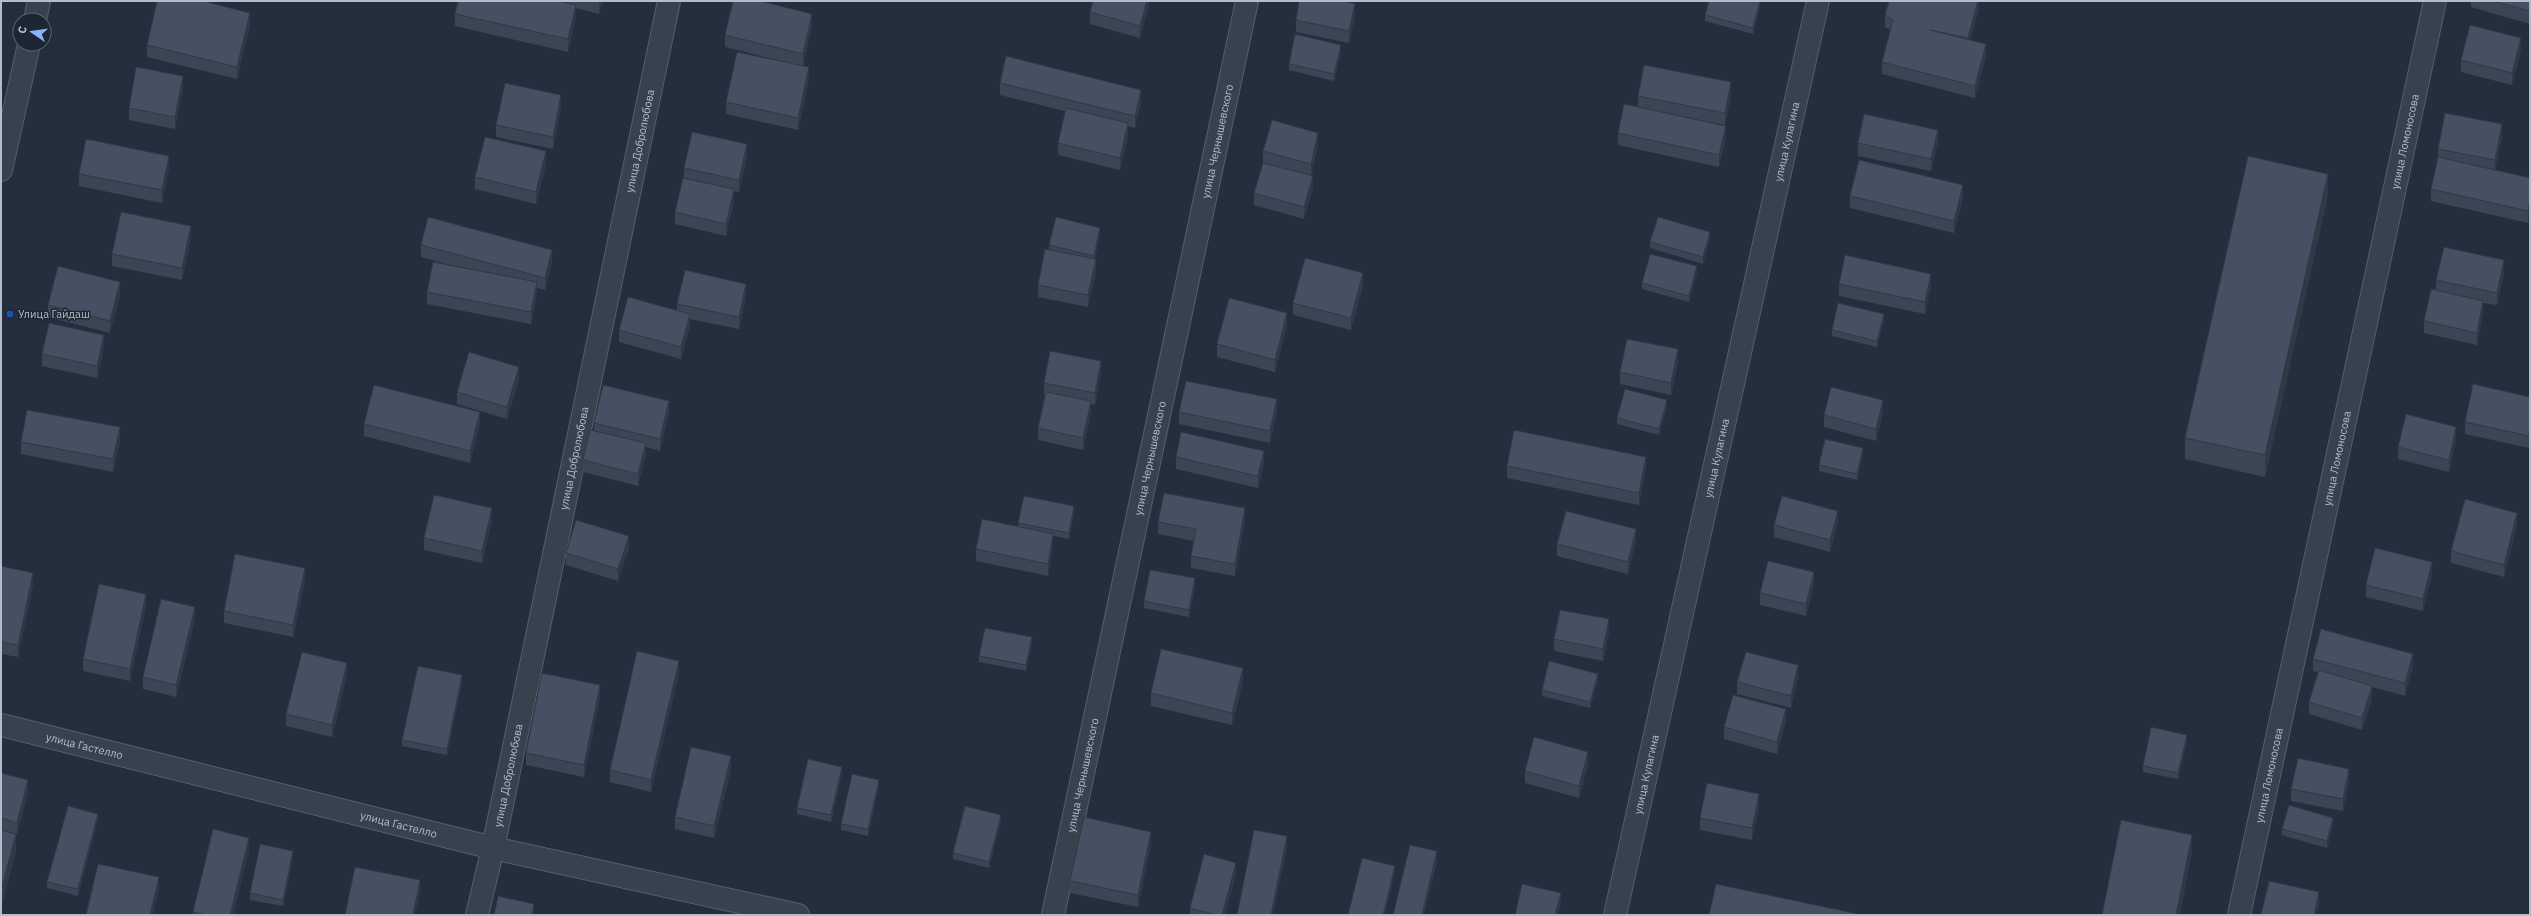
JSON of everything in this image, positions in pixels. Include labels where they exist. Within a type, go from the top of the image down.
[{"type":"street","points":[[36,12],[39,1]]},
{"type":"street","name":"улица Добролюбова","points":[[477,915],[493,848],[669,1]]},
{"type":"street","name":"улица Чернышевского","points":[[1053,915],[1247,1]]},
{"type":"street","name":"улица Кулагина","points":[[1615,915],[1818,1]]},
{"type":"street","name":"улица Ломоносова","points":[[2239,915],[2435,1]]},
{"type":"street","points":[[1,170],[27,52]]},
{"type":"street","name":"улица Гастелло","points":[[1,725],[493,848],[798,915]]},
{"type":"building","points":[[157,1],[203,1],[250,13],[237,67],[147,45]]},
{"type":"building","points":[[458,1],[557,1],[576,5],[568,39],[455,14]]},
{"type":"building","points":[[733,1],[760,1],[812,14],[803,54],[725,35]]},
{"type":"building","points":[[1093,1],[1147,1],[1140,26],[1090,12]]},
{"type":"building","points":[[1299,1],[1343,1],[1355,4],[1349,31],[1296,20]]},
{"type":"building","points":[[1709,1],[1760,1],[1753,28],[1705,15]]},
{"type":"building","points":[[1889,1],[1978,1],[1968,38],[1930,30],[1986,44],[1975,86],[1882,62],[1893,20],[1885,15]]},
{"type":"building","points":[[2492,1],[2530,1],[2530,11]]},
{"type":"building","points":[[2470,25],[2521,38],[2512,73],[2461,60]]},
{"type":"building","points":[[1295,34],[1341,45],[1334,74],[1289,64]]},
{"type":"building","points":[[737,52],[809,67],[798,118],[726,102]]},
{"type":"building","points":[[1006,56],[1141,90],[1135,116],[1000,83]]},
{"type":"building","points":[[1644,65],[1731,82],[1725,113],[1638,96]]},
{"type":"building","points":[[136,67],[183,76],[175,117],[129,108]]},
{"type":"building","points":[[505,83],[561,95],[553,137],[496,125]]},
{"type":"building","points":[[1624,104],[1726,126],[1719,155],[1618,133]]},
{"type":"building","points":[[1066,108],[1128,123],[1120,158],[1058,143]]},
{"type":"building","points":[[2445,113],[2502,124],[2495,160],[2438,149]]},
{"type":"building","points":[[1864,114],[1938,130],[1931,159],[1858,143]]},
{"type":"building","points":[[1272,120],[1318,133],[1311,164],[1263,151]]},
{"type":"building","points":[[692,132],[747,144],[739,180],[684,168]]},
{"type":"building","points":[[485,137],[546,151],[536,192],[475,177]]},
{"type":"building","points":[[86,139],[169,156],[162,190],[79,174]]},
{"type":"building","points":[[2248,156],[2328,174],[2265,455],[2185,438]]},
{"type":"building","points":[[2438,157],[2530,178],[2530,200],[2528,211],[2431,189]]},
{"type":"building","points":[[1859,160],[1963,185],[1954,221],[1850,196]]},
{"type":"building","points":[[1263,163],[1313,176],[1304,207],[1254,193]]},
{"type":"building","points":[[683,178],[734,189],[726,224],[675,212]]},
{"type":"building","points":[[121,212],[191,226],[182,268],[112,254]]},
{"type":"building","points":[[428,217],[552,250],[545,278],[421,245]]},
{"type":"building","points":[[1056,217],[1100,228],[1094,256],[1049,245]]},
{"type":"building","points":[[1658,217],[1710,232],[1703,257],[1650,242]]},
{"type":"building","points":[[2444,247],[2504,260],[2497,293],[2436,280]]},
{"type":"building","points":[[1045,249],[1096,259],[1088,295],[1038,285]]},
{"type":"building","points":[[1650,254],[1697,266],[1689,296],[1642,283]]},
{"type":"building","points":[[1845,255],[1931,274],[1925,302],[1839,284]]},
{"type":"building","points":[[1305,258],[1363,273],[1351,318],[1293,303]]},
{"type":"building","points":[[433,262],[537,282],[531,312],[427,292]]},
{"type":"building","points":[[58,266],[120,282],[110,321],[48,305]]},
{"type":"building","points":[[685,270],[746,284],[739,317],[677,304]]},
{"type":"building","points":[[2431,289],[2483,301],[2477,333],[2424,321]]},
{"type":"building","points":[[628,297],[690,314],[681,347],[619,330]]},
{"type":"building","points":[[1229,298],[1287,313],[1275,360],[1217,344]]},
{"type":"building","points":[[1838,303],[1884,314],[1877,341],[1832,330]]},
{"type":"building","points":[[49,323],[104,335],[97,366],[42,354]]},
{"type":"building","points":[[1627,339],[1678,349],[1671,383],[1620,372]]},
{"type":"building","points":[[1050,351],[1101,361],[1095,393],[1044,383]]},
{"type":"building","points":[[469,352],[519,367],[507,407],[457,392]]},
{"type":"building","points":[[1186,381],[1277,399],[1270,431],[1179,412]]},
{"type":"building","points":[[2473,384],[2530,397],[2529,436],[2465,422]]},
{"type":"building","points":[[374,385],[480,412],[470,451],[364,424]]},
{"type":"building","points":[[603,385],[669,401],[660,439],[594,423]]},
{"type":"building","points":[[1831,387],[1883,400],[1876,429],[1824,415]]},
{"type":"building","points":[[1625,389],[1667,400],[1659,429],[1617,418]]},
{"type":"building","points":[[1046,392],[1091,401],[1083,438],[1038,428]]},
{"type":"building","points":[[27,410],[120,427],[113,459],[21,442]]},
{"type":"building","points":[[2406,414],[2456,427],[2449,460],[2398,447]]},
{"type":"building","points":[[590,430],[646,443],[638,474],[583,460]]},
{"type":"building","points":[[1514,430],[1646,457],[1639,493],[1507,466]]},
{"type":"building","points":[[1181,432],[1264,451],[1258,476],[1176,457]]},
{"type":"building","points":[[1825,439],[1863,448],[1857,474],[1819,465]]},
{"type":"building","points":[[1164,493],[1245,508],[1235,564],[1191,556],[1196,529],[1158,522]]},
{"type":"building","points":[[434,495],[492,508],[482,551],[424,538]]},
{"type":"building","points":[[1024,496],[1074,506],[1069,533],[1018,523]]},
{"type":"building","points":[[1782,496],[1838,511],[1830,540],[1774,525]]},
{"type":"building","points":[[2465,499],[2517,513],[2504,565],[2451,551]]},
{"type":"building","points":[[1566,511],[1636,529],[1628,562],[1557,544]]},
{"type":"building","points":[[982,519],[1053,534],[1048,564],[976,549]]},
{"type":"building","points":[[576,520],[629,536],[618,569],[566,553]]},
{"type":"building","points":[[2375,548],[2432,562],[2423,599],[2366,585]]},
{"type":"building","points":[[235,554],[305,568],[293,625],[224,611]]},
{"type":"building","points":[[1768,561],[1814,572],[1806,604],[1760,593]]},
{"type":"building","points":[[1,566],[33,573],[18,645],[1,642]]},
{"type":"building","points":[[1150,570],[1195,578],[1189,610],[1144,601]]},
{"type":"building","points":[[99,584],[146,594],[130,669],[83,659]]},
{"type":"building","points":[[161,599],[195,607],[176,685],[143,677]]},
{"type":"building","points":[[1560,610],[1609,619],[1603,649],[1554,639]]},
{"type":"building","points":[[985,628],[1032,637],[1026,665],[979,656]]},
{"type":"building","points":[[2321,629],[2413,654],[2405,683],[2313,659]]},
{"type":"building","points":[[1161,649],[1243,668],[1232,713],[1151,693]]},
{"type":"building","points":[[637,651],[679,661],[651,780],[610,770]]},
{"type":"building","points":[[302,652],[347,663],[332,725],[286,714]]},
{"type":"building","points":[[1746,652],[1798,665],[1791,696],[1737,682]]},
{"type":"building","points":[[1549,661],[1598,674],[1590,702],[1542,690]]},
{"type":"building","points":[[418,666],[462,675],[447,749],[402,740]]},
{"type":"building","points":[[2319,670],[2372,686],[2362,718],[2309,702]]},
{"type":"building","points":[[542,673],[600,685],[584,765],[526,753]]},
{"type":"building","points":[[1733,695],[1786,709],[1777,742],[1724,727]]},
{"type":"building","points":[[2151,727],[2187,735],[2178,773],[2143,766]]},
{"type":"building","points":[[1534,737],[1588,752],[1579,786],[1525,771]]},
{"type":"building","points":[[691,747],[731,756],[714,826],[675,817]]},
{"type":"building","points":[[2298,758],[2349,769],[2343,799],[2291,789]]},
{"type":"building","points":[[808,759],[842,767],[831,815],[797,808]]},
{"type":"building","points":[[1,773],[28,780],[17,823],[1,818]]},
{"type":"building","points":[[852,774],[879,780],[868,829],[841,824]]},
{"type":"building","points":[[1707,783],[1759,794],[1752,828],[1700,818]]},
{"type":"building","points":[[2289,805],[2333,818],[2327,841],[2282,829]]},
{"type":"building","points":[[68,806],[98,814],[78,889],[47,882]]},
{"type":"building","points":[[965,806],[1001,815],[989,862],[953,853]]},
{"type":"building","points":[[1084,817],[1151,832],[1138,895],[1070,881]]},
{"type":"building","points":[[2121,820],[2192,835],[2176,915],[2102,915]]},
{"type":"building","points":[[213,829],[249,838],[230,915],[207,915],[193,912]]},
{"type":"building","points":[[1,830],[16,834],[1,890]]},
{"type":"building","points":[[1254,830],[1287,836],[1271,915],[1237,915]]},
{"type":"building","points":[[260,844],[293,851],[283,900],[250,893]]},
{"type":"building","points":[[1410,845],[1437,851],[1422,915],[1393,915]]},
{"type":"building","points":[[1204,854],[1236,863],[1222,915],[1190,908]]},
{"type":"building","points":[[1362,858],[1395,866],[1383,915],[1348,915]]},
{"type":"building","points":[[98,864],[159,877],[150,915],[86,915]]},
{"type":"building","points":[[355,867],[420,880],[413,915],[345,915]]},
{"type":"building","points":[[2269,881],[2319,892],[2314,915],[2261,915]]},
{"type":"building","points":[[1522,884],[1561,893],[1555,915],[1515,915]]},
{"type":"building","points":[[1716,884],[1863,915],[1709,915]]},
{"type":"building","points":[[498,896],[534,904],[532,915],[494,915]]},
{"type":"place","name":"Улица Гайдаш","points":[[10,314]]}]
